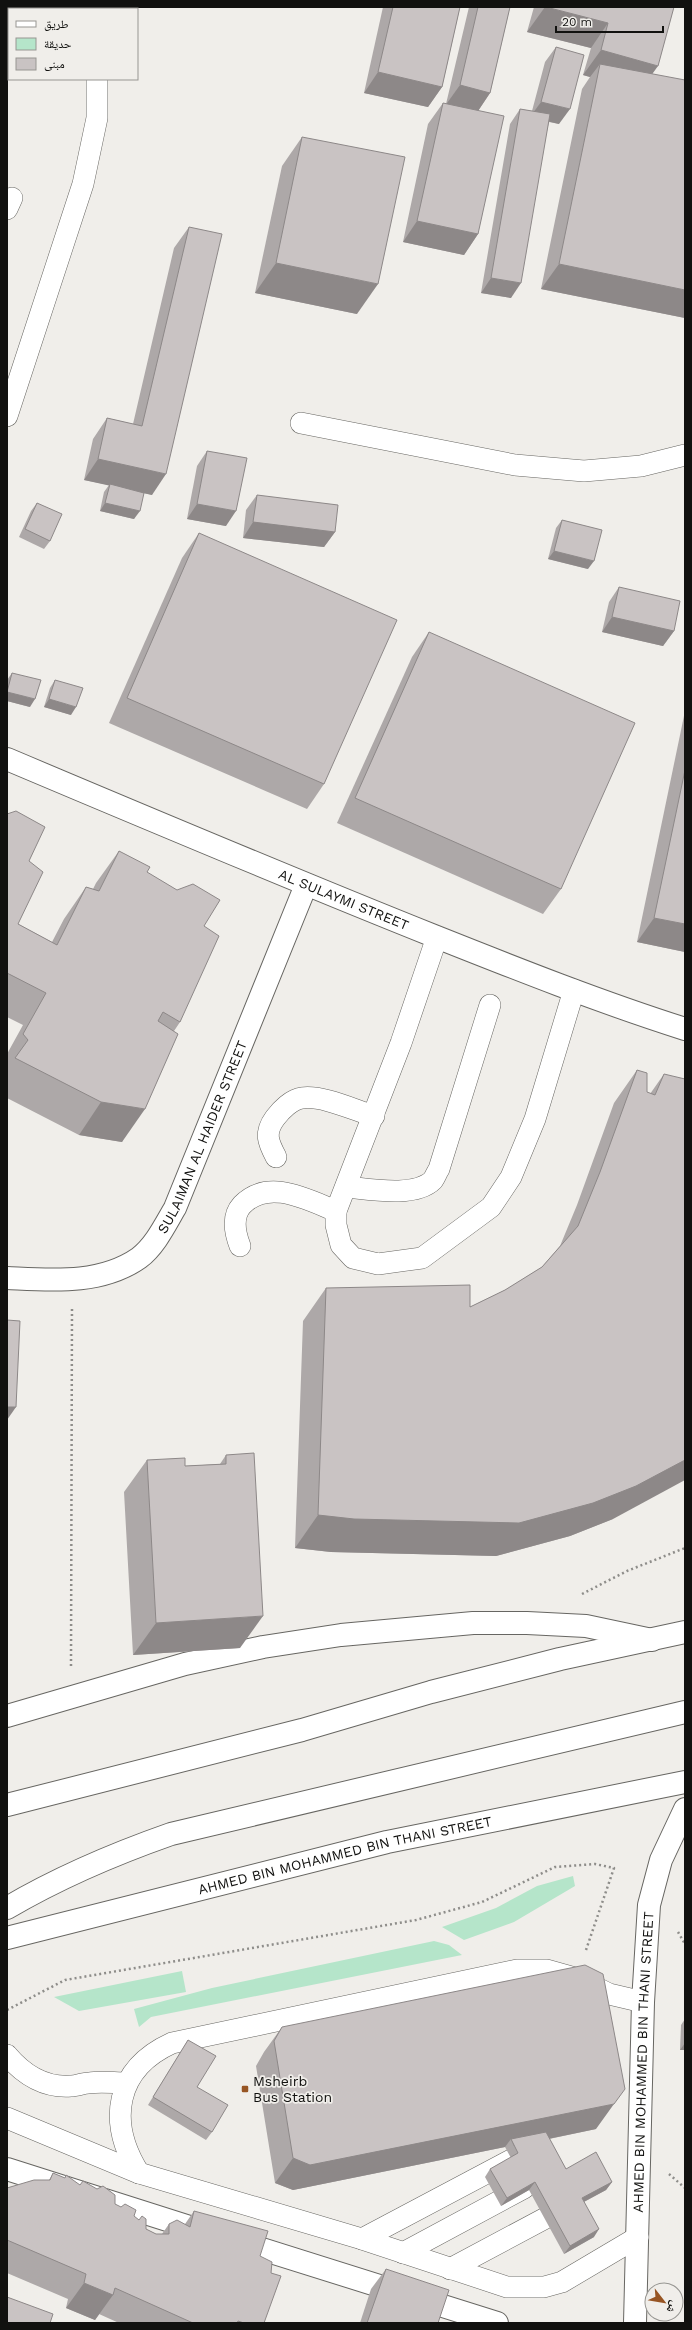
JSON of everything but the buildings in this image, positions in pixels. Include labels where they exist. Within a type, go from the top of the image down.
[{"type":"street","name":"AL SULAYMI STREET","points":[[7,759],[306,885],[574,990],[685,1029]]},
{"type":"street","name":"SULAIMAN AL HAIDER STREET","points":[[7,1278],[72,1280],[110,1272],[139,1257],[159,1235],[175,1208],[306,885]]},
{"type":"street","points":[[7,1716],[185,1664],[263,1647],[341,1635],[473,1623],[526,1623],[586,1626],[652,1640]]},
{"type":"street","points":[[7,1805],[302,1730],[446,1688],[560,1659],[685,1632]]},
{"type":"street","points":[[7,1908],[77,1872],[127,1850],[171,1834],[685,1712]]},
{"type":"street","name":"AHMED BIN MOHAMMED BIN THANI STREET","points":[[7,1938],[387,1842],[685,1782]]},
{"type":"street","name":"AHMED BIN MOHAMMED BIN THANI STREET","points":[[635,2323],[643,2002],[649,1905],[661,1860],[685,1809]]},
{"type":"street","points":[[7,2169],[497,2323]]},
{"type":"lane","points":[[7,416],[83,184],[96,118],[97,80]]},
{"type":"lane","points":[[301,423],[515,465],[584,471],[641,466],[685,454]]},
{"type":"lane","points":[[437,937],[374,1116],[336,1211],[336,1225],[341,1245],[353,1258],[378,1264],[422,1258],[490,1207],[511,1177],[535,1119],[574,990]]},
{"type":"lane","points":[[346,1187],[404,1191],[424,1186],[433,1180],[439,1169],[490,1005]]},
{"type":"lane","points":[[276,1157],[267,1140],[269,1129],[278,1114],[292,1102],[302,1098],[322,1100],[374,1116]]},
{"type":"lane","points":[[240,1246],[234,1230],[236,1215],[239,1208],[248,1198],[260,1192],[270,1191],[294,1195],[336,1211]]},
{"type":"lane","points":[[139,2173],[124,2145],[120,2129],[120,2114],[126,2083],[146,2059],[172,2043],[517,1970],[547,1970],[579,1980],[609,1994],[643,2002]]},
{"type":"lane","points":[[7,2055],[18,2068],[34,2078],[51,2085],[70,2086],[89,2082],[126,2083]]},
{"type":"lane","points":[[7,2118],[139,2173],[362,2239],[507,2287],[544,2287],[579,2274],[638,2237]]},
{"type":"lane","points":[[362,2239],[532,2149]]},
{"type":"lane","points":[[403,2253],[542,2179]]},
{"type":"lane","points":[[450,2269],[588,2195]]},
{"type":"path","points":[[71,1697],[72,1280]]},
{"type":"path","points":[[580,1595],[627,1571],[685,1548]]},
{"type":"path","points":[[7,2010],[65,1980],[416,1920],[482,1902],[555,1867],[595,1864],[614,1868],[586,1950]]},
{"type":"path","points":[[675,1928],[685,1944]]},
{"type":"green space","points":[[573,1876],[575,1886],[514,1922],[464,1940],[442,1927],[496,1908],[537,1886]]},
{"type":"green space","points":[[434,1941],[449,1945],[462,1955],[151,2017],[139,2027],[134,2009],[212,1988]]},
{"type":"green space","points":[[182,1971],[186,1992],[79,2011],[54,1997]]},
{"type":"place","name":"Msheirb Bus Station","points":[[245,2089]]}]
